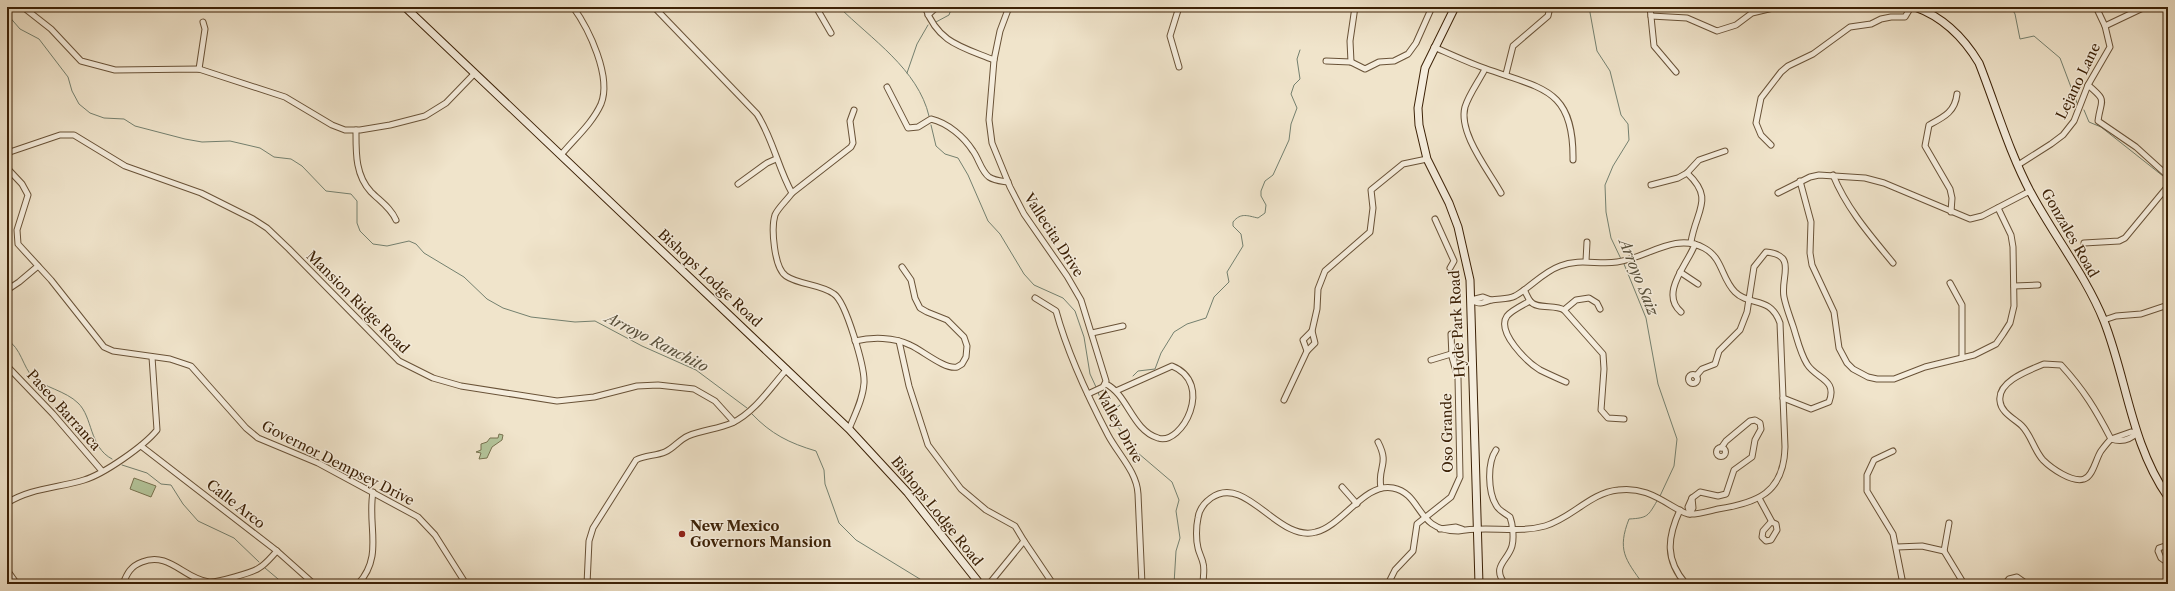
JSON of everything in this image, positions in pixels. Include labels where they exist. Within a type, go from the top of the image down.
[{"type":"street","points":[[23,7],[51,29],[80,61],[115,70],[199,69],[279,94],[300,104],[332,125],[345,130],[356,130],[402,123],[429,114],[446,103],[475,73]]},
{"type":"street","name":"Bishops Lodge Road","points":[[405,7],[849,429],[908,493],[980,584]]},
{"type":"street","points":[[561,155],[593,118],[603,98],[603,83],[600,63],[586,27],[573,7]]},
{"type":"street","points":[[654,7],[757,114],[768,131],[781,173],[792,194]]},
{"type":"street","points":[[816,7],[831,33]]},
{"type":"street","points":[[925,7],[935,29],[950,41],[994,60]]},
{"type":"street","points":[[928,15],[937,7]]},
{"type":"street","name":"Vallecita Drive","points":[[1009,7],[1000,31],[994,60],[989,120],[990,132],[1008,182],[1026,219],[1075,290],[1083,305],[1106,377],[1106,384]]},
{"type":"street","points":[[1179,7],[1170,36],[1179,67]]},
{"type":"street","points":[[1351,62],[1350,40],[1355,7]]},
{"type":"street","points":[[1326,61],[1351,62],[1365,69],[1379,62],[1394,61],[1405,56],[1416,43],[1432,7]]},
{"type":"street","name":"Hyde Park Road","points":[[1454,7],[1424,68],[1418,108],[1422,142],[1427,159],[1452,211],[1466,260],[1471,300],[1479,584]]},
{"type":"street","points":[[1506,74],[1513,46],[1548,16],[1550,7]]},
{"type":"street","points":[[1650,7],[1654,46],[1676,72]]},
{"type":"street","points":[[1651,16],[1687,18],[1716,31],[1736,25],[1752,13],[1778,7]]},
{"type":"street","points":[[1771,145],[1761,136],[1756,123],[1761,98],[1781,72],[1788,66],[1813,54],[1850,27],[1871,24],[1881,19],[1891,17],[1906,17],[1911,7]]},
{"type":"street","name":"Gonzales Road","points":[[1915,7],[1943,22],[1956,33],[1972,52],[1984,77],[2018,165],[2030,191],[2093,298],[2104,320],[2137,433],[2148,463],[2168,497]]},
{"type":"street","name":"Lejano Lane","points":[[2018,165],[2063,135],[2074,121],[2088,85],[2110,47],[2105,26],[2096,7]]},
{"type":"street","points":[[2105,26],[2146,7]]},
{"type":"street","points":[[199,69],[205,29],[203,22]]},
{"type":"street","points":[[1434,47],[1485,69],[1506,74],[1532,83],[1549,94],[1561,105],[1569,120],[1573,138],[1572,160]]},
{"type":"street","points":[[1485,69],[1465,106],[1463,121],[1470,139],[1501,193]]},
{"type":"street","points":[[2088,85],[2102,97],[2103,102],[2098,121],[2136,146],[2168,176]]},
{"type":"street","points":[[888,87],[908,128],[918,127],[931,119],[941,121],[952,129],[974,151],[986,175],[992,179],[1008,182]]},
{"type":"street","points":[[1951,212],[1952,198],[1950,189],[1925,146],[1929,125],[1952,112],[1956,103],[1957,94]]},
{"type":"street","points":[[849,429],[864,384],[864,375],[855,341],[842,305],[836,294],[786,276],[779,267],[773,228],[776,214],[792,194],[851,147],[853,143],[850,121],[854,110]]},
{"type":"street","points":[[356,130],[357,161],[361,178],[370,190],[390,210],[396,220]]},
{"type":"street","name":"Mansion Ridge Road","points":[[7,154],[60,135],[74,135],[122,164],[201,193],[253,219],[267,228],[289,249],[399,361],[433,378],[461,386],[557,401],[594,397],[637,386],[658,385],[694,389],[715,401],[734,422]]},
{"type":"street","points":[[1651,185],[1673,180],[1686,173],[1699,160],[1725,151]]},
{"type":"street","points":[[738,184],[767,163],[776,159]]},
{"type":"street","points":[[1284,400],[1307,351],[1315,344],[1312,331],[1317,309],[1318,289],[1325,271],[1370,232],[1373,208],[1371,190],[1403,164],[1427,159]]},
{"type":"street","name":"Governor Dempsey Drive","points":[[7,168],[22,184],[28,195],[17,230],[17,242],[104,347],[113,351],[170,359],[191,366],[246,428],[258,438],[318,463],[418,517],[435,536],[466,584]]},
{"type":"street","points":[[1681,312],[1675,304],[1673,293],[1674,283],[1690,257],[1703,197],[1700,186],[1686,173]]},
{"type":"street","points":[[1778,193],[1800,181],[1819,175],[1833,175],[1878,181],[1965,218],[1976,218],[2030,191]]},
{"type":"street","points":[[1833,175],[1841,196],[1892,264]]},
{"type":"street","points":[[1800,181],[1811,222],[1810,253],[1812,265],[1834,312],[1839,348],[1847,363],[1860,374],[1877,379],[1886,380],[1905,375],[1925,367],[1985,351],[1996,344],[2004,334],[2013,315],[2014,286],[2012,240],[1998,208]]},
{"type":"street","points":[[2084,243],[2119,241],[2125,238],[2168,186]]},
{"type":"street","points":[[1435,219],[1454,261]]},
{"type":"street","points":[[1586,261],[1587,242]]},
{"type":"street","points":[[1203,584],[1204,564],[1198,548],[1198,520],[1205,503],[1216,495],[1227,492],[1238,494],[1287,527],[1303,533],[1317,532],[1325,529],[1371,493],[1381,488],[1395,488],[1403,492],[1431,525],[1440,530],[1456,527],[1463,530],[1538,527],[1549,524],[1595,497],[1609,491],[1630,489],[1654,495],[1690,514],[1742,505],[1759,498],[1773,486],[1783,465],[1785,447],[1780,323],[1770,308],[1761,302],[1750,299],[1734,291],[1721,265],[1714,255],[1693,243],[1671,244],[1619,262],[1586,261],[1558,266],[1510,298],[1491,300],[1482,304],[1471,300]]},
{"type":"street","points":[[1696,376],[1702,369],[1715,364],[1719,351],[1733,336],[1736,329],[1741,326],[1746,316],[1750,299],[1754,267],[1766,252],[1775,253],[1783,258],[1786,264],[1784,296],[1804,358],[1810,368],[1829,383],[1832,394],[1830,402],[1811,409],[1783,398]]},
{"type":"street","points":[[1454,261],[1466,260]]},
{"type":"street","points":[[1450,268],[1454,261]]},
{"type":"street","points":[[7,290],[38,266]]},
{"type":"street","points":[[855,341],[871,338],[899,341],[911,345],[952,368],[962,364],[966,353],[966,340],[960,331],[947,320],[920,308],[915,298],[911,280],[902,267]]},
{"type":"street","points":[[1680,272],[1698,284]]},
{"type":"street","points":[[1950,283],[1962,306],[1962,358]]},
{"type":"street","points":[[2014,286],[2038,285]]},
{"type":"street","points":[[1524,290],[1530,301],[1537,305],[1554,306],[1564,310],[1603,354],[1604,369],[1600,410],[1608,418],[1624,419]]},
{"type":"street","name":"Valley Drive","points":[[1035,298],[1056,311],[1066,345],[1088,394],[1109,436],[1136,484],[1142,584]]},
{"type":"street","points":[[1564,310],[1576,300],[1589,298],[1597,303],[1600,309]]},
{"type":"street","points":[[1530,301],[1508,315],[1503,326],[1505,333],[1531,362],[1540,369],[1566,382]]},
{"type":"street","points":[[2104,320],[2116,316],[2141,314],[2168,305]]},
{"type":"street","points":[[1092,333],[1123,326]]},
{"type":"street","points":[[1307,351],[1303,340],[1312,331]]},
{"type":"street","name":"Oso Grande","points":[[1388,584],[1395,570],[1413,550],[1415,528],[1451,496],[1460,477],[1458,378],[1452,354],[1451,334]]},
{"type":"street","points":[[899,341],[909,386],[928,445],[961,489],[986,510],[1015,526],[1053,584]]},
{"type":"street","points":[[1431,360],[1444,355],[1452,354]]},
{"type":"street","points":[[7,503],[36,490],[86,480],[141,446],[157,430],[152,357]]},
{"type":"street","points":[[2111,439],[2102,450],[2090,475],[2084,479],[2074,479],[2044,460],[2023,427],[2005,412],[2000,401],[2002,390],[2013,378],[2044,364],[2061,365],[2091,400],[2111,439],[2116,441],[2127,439],[2137,433]]},
{"type":"street","name":"Paseo Barranca","points":[[7,366],[53,414],[102,471]]},
{"type":"street","points":[[1088,394],[1106,384],[1116,391],[1140,426],[1153,436],[1161,439],[1170,438],[1178,431],[1191,410],[1194,400],[1191,383],[1183,373],[1172,366],[1168,366],[1116,391]]},
{"type":"street","points":[[587,584],[589,541],[593,528],[636,460],[643,456],[667,451],[678,441],[688,436],[711,431],[734,422],[751,409],[787,370]]},
{"type":"street","points":[[1690,514],[1693,508],[1692,498],[1700,492],[1718,496],[1728,492],[1734,470],[1752,457],[1755,440],[1761,429],[1760,423],[1755,420],[1750,421],[1726,441],[1721,448]]},
{"type":"street","points":[[1378,442],[1385,456],[1380,479],[1381,488]]},
{"type":"street","name":"Calle Arco","points":[[141,446],[277,551],[314,584]]},
{"type":"street","points":[[1496,450],[1491,461],[1492,496],[1497,507],[1510,518],[1512,528],[1512,547],[1502,562],[1500,569],[1500,576],[1505,584]]},
{"type":"street","points":[[1893,451],[1874,460],[1866,475],[1867,491],[1893,534],[1897,547],[1903,584]]},
{"type":"street","points":[[1342,487],[1357,504]]},
{"type":"street","points":[[358,584],[373,556],[370,505],[372,492]]},
{"type":"street","points":[[1759,498],[1772,522]]},
{"type":"street","points":[[1680,510],[1670,535],[1670,552],[1676,570],[1686,584]]},
{"type":"street","points":[[1949,522],[1944,551],[1964,584]]},
{"type":"street","points":[[989,584],[1024,541]]},
{"type":"street","points":[[2168,545],[2159,548],[2158,551],[2161,558],[2168,563]]},
{"type":"street","points":[[1897,547],[1922,546],[1944,551]]},
{"type":"street","points":[[124,584],[128,571],[138,563],[151,558],[165,560],[197,579],[211,582],[258,570],[277,551]]},
{"type":"street","points":[[7,570],[17,584]]},
{"type":"street","points":[[2005,584],[2008,579],[2017,578],[2027,584]]},
{"type":"green space","points":[[499,434],[503,435],[502,440],[492,447],[487,458],[479,459],[481,453],[476,452],[481,450],[481,444],[487,442],[490,438],[498,438]]},
{"type":"green space","points":[[134,478],[156,486],[151,497],[130,489]]},
{"type":"waterway","points":[[839,7],[879,43],[904,69],[915,84],[923,99],[929,116]]},
{"type":"waterway","points":[[936,22],[949,15],[952,7]]},
{"type":"waterway","name":"Arroyo Saiz","points":[[1589,7],[1597,51],[1610,71],[1621,115],[1628,124],[1629,140],[1613,166],[1605,185],[1606,212],[1611,238],[1621,259]]},
{"type":"waterway","points":[[2011,7],[2015,14],[2020,39],[2034,36],[2060,58],[2077,103]]},
{"type":"waterway","name":"Arroyo Ranchito","points":[[7,14],[20,29],[39,39],[68,77],[72,91],[79,104],[90,113],[104,118],[124,119],[135,126],[185,139],[202,142],[230,141],[260,148],[274,157],[291,159],[302,166],[326,191],[351,194],[357,201],[357,223],[360,231],[373,244],[387,246],[409,241],[416,244],[424,253],[464,277],[487,299],[503,308],[531,317],[575,322],[595,321],[642,346],[696,370],[747,408]]},
{"type":"waterway","points":[[907,73],[917,44],[928,25]]},
{"type":"waterway","points":[[1133,376],[1138,371],[1155,369],[1161,353],[1174,332],[1187,324],[1206,318],[1214,297],[1229,282],[1227,272],[1243,246],[1241,234],[1233,226],[1233,222],[1242,216],[1258,218],[1265,213],[1266,205],[1261,196],[1261,191],[1265,181],[1273,175],[1289,140],[1291,124],[1297,108],[1291,94],[1294,85],[1300,79],[1297,59],[1300,50]]},
{"type":"waterway","points":[[2084,110],[2089,122],[2101,127],[2168,180]]},
{"type":"waterway","points":[[931,125],[936,146],[945,154],[958,158],[968,175],[988,221],[1000,234],[1024,274],[1034,285],[1063,298],[1075,311],[1084,337],[1090,374],[1096,387]]},
{"type":"waterway","name":"Arroyo Saiz","points":[[1624,264],[1646,318],[1658,384],[1677,439],[1674,466],[1660,496]]},
{"type":"waterway","points":[[7,340],[16,347],[33,377],[43,384],[67,395],[78,403],[83,409],[99,447],[112,459]]},
{"type":"waterway","points":[[1098,392],[1104,409],[1138,453],[1172,482],[1179,500],[1176,511],[1180,538],[1176,551],[1174,584]]},
{"type":"waterway","points":[[1109,414],[1120,405]]},
{"type":"waterway","points":[[752,414],[766,427],[781,437],[797,445],[816,451],[824,470],[825,484],[839,523],[856,540],[928,584]]},
{"type":"waterway","points":[[122,465],[147,473],[161,484],[171,485],[183,504],[198,521],[234,538],[259,562]]},
{"type":"waterway","name":"Arroyo Saiz","points":[[1643,584],[1627,561],[1623,547],[1625,530],[1629,519],[1644,517],[1652,510],[1657,501]]},
{"type":"waterway","points":[[265,568],[284,584]]},
{"type":"place","name":"New Mexico Governors Mansion","points":[[682,534]]}]
